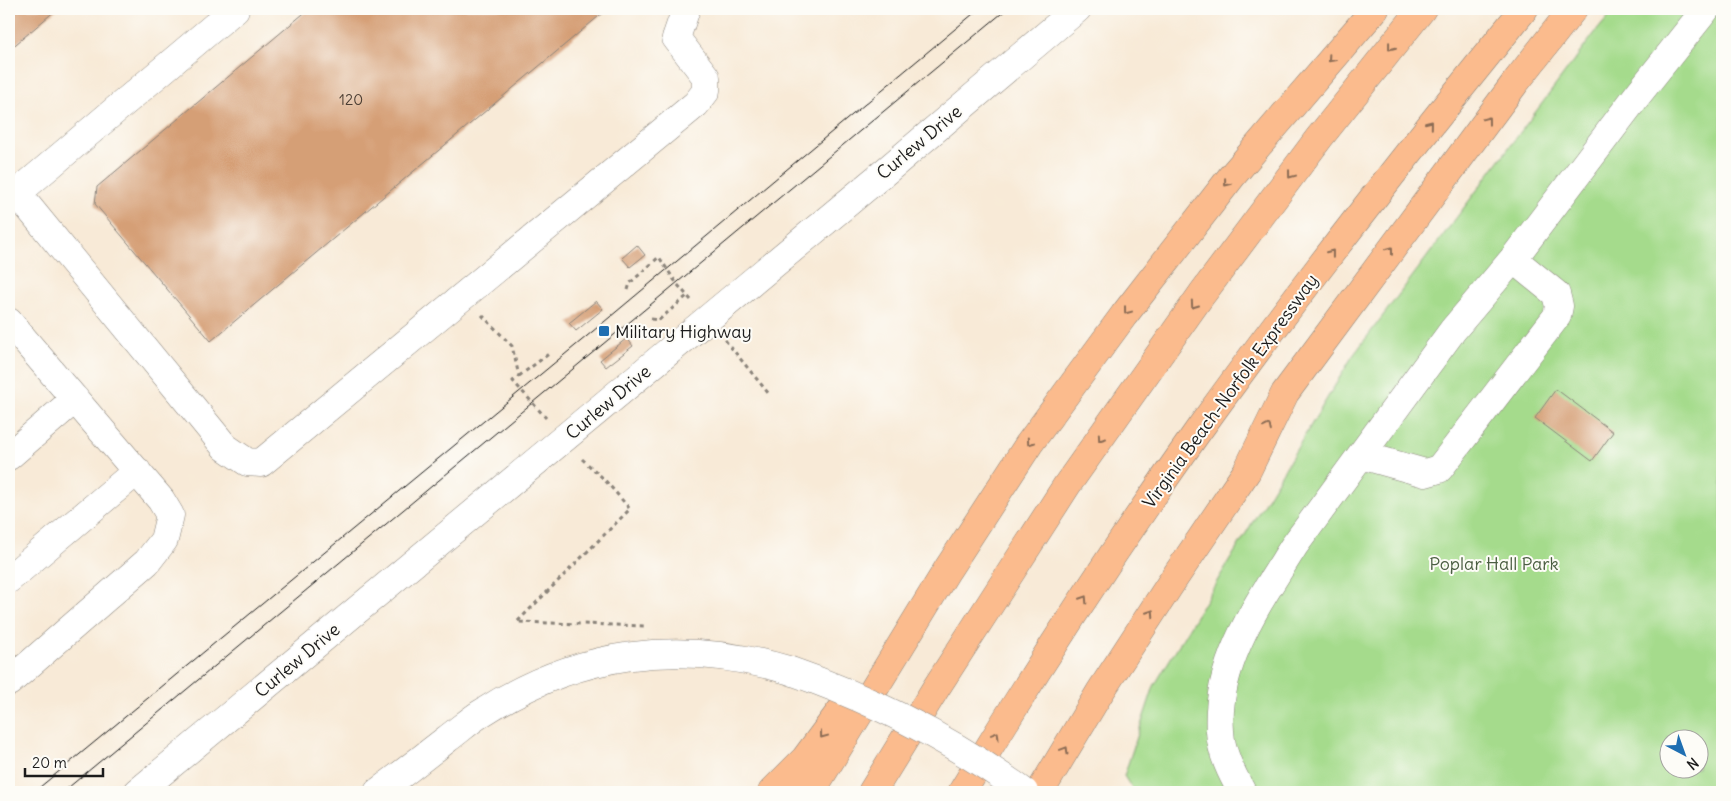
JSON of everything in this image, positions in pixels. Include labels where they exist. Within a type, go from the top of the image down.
[{"type":"highway","points":[[811,792],[947,570],[1029,444],[1130,307],[1232,176],[1375,9]]},
{"type":"highway","points":[[872,792],[936,688],[1067,485],[1208,286],[1319,138],[1422,9]]},
{"type":"highway","name":"Virginia Beach-Norfolk Expressway","points":[[962,792],[1096,580],[1198,432],[1308,282],[1423,133],[1524,9]]},
{"type":"highway","points":[[1040,792],[1100,692],[1247,471],[1284,393],[1515,83],[1574,9]]},
{"type":"highway","points":[[772,792],[805,759],[947,570]]},
{"type":"street","points":[[235,9],[13,197],[225,448],[247,462],[261,463],[696,104],[706,91],[706,77],[676,38],[686,9]]},
{"type":"street","points":[[1242,792],[1228,766],[1220,733],[1220,705],[1225,678],[1236,644],[1294,546],[1453,330],[1513,259],[1639,93],[1706,9]]},
{"type":"street","name":"Curlew Drive","points":[[138,792],[886,171],[1059,14]]},
{"type":"street","points":[[1361,455],[1425,473],[1439,469],[1557,316],[1559,306],[1556,294],[1513,259]]},
{"type":"street","points":[[9,322],[137,471],[161,500],[170,515],[164,540],[147,562],[9,682]]},
{"type":"street","points":[[9,456],[75,399]]},
{"type":"street","points":[[9,579],[137,471]]},
{"type":"street","points":[[378,792],[479,714],[540,681],[584,665],[628,655],[672,652],[728,656],[788,670],[833,686],[900,717],[950,744],[1024,792]]},
{"type":"path","points":[[628,290],[630,283],[659,257],[677,284],[693,302]]},
{"type":"path","points":[[652,319],[659,320],[688,295]]},
{"type":"path","points":[[463,296],[500,336],[512,346],[519,376]]},
{"type":"path","points":[[725,340],[769,394]]},
{"type":"path","points":[[547,420],[513,381],[550,353]]},
{"type":"path","points":[[582,459],[603,478],[630,509],[517,622],[648,626]]},
{"type":"green space","name":"Poplar Hall Park","points":[[1615,9],[1722,9],[1722,792],[1134,792],[1124,776],[1154,686],[1352,357],[1594,34]]},
{"type":"building","points":[[9,9],[57,9],[9,50]]},
{"type":"building","points":[[309,9],[604,9],[605,11],[211,341],[95,204],[97,187]]},
{"type":"building","points":[[637,245],[645,255],[630,267],[622,258]]},
{"type":"building","points":[[596,301],[603,309],[576,331],[569,323]]},
{"type":"building","points":[[627,338],[633,346],[606,367],[600,360]]},
{"type":"building","points":[[1556,389],[1613,432],[1592,461],[1535,418]]},
{"type":"tram line","points":[[34,792],[598,327],[979,9]]},
{"type":"tram line","points":[[63,792],[1007,9]]},
{"type":"place","name":"Military Highway","points":[[604,331]]}]
